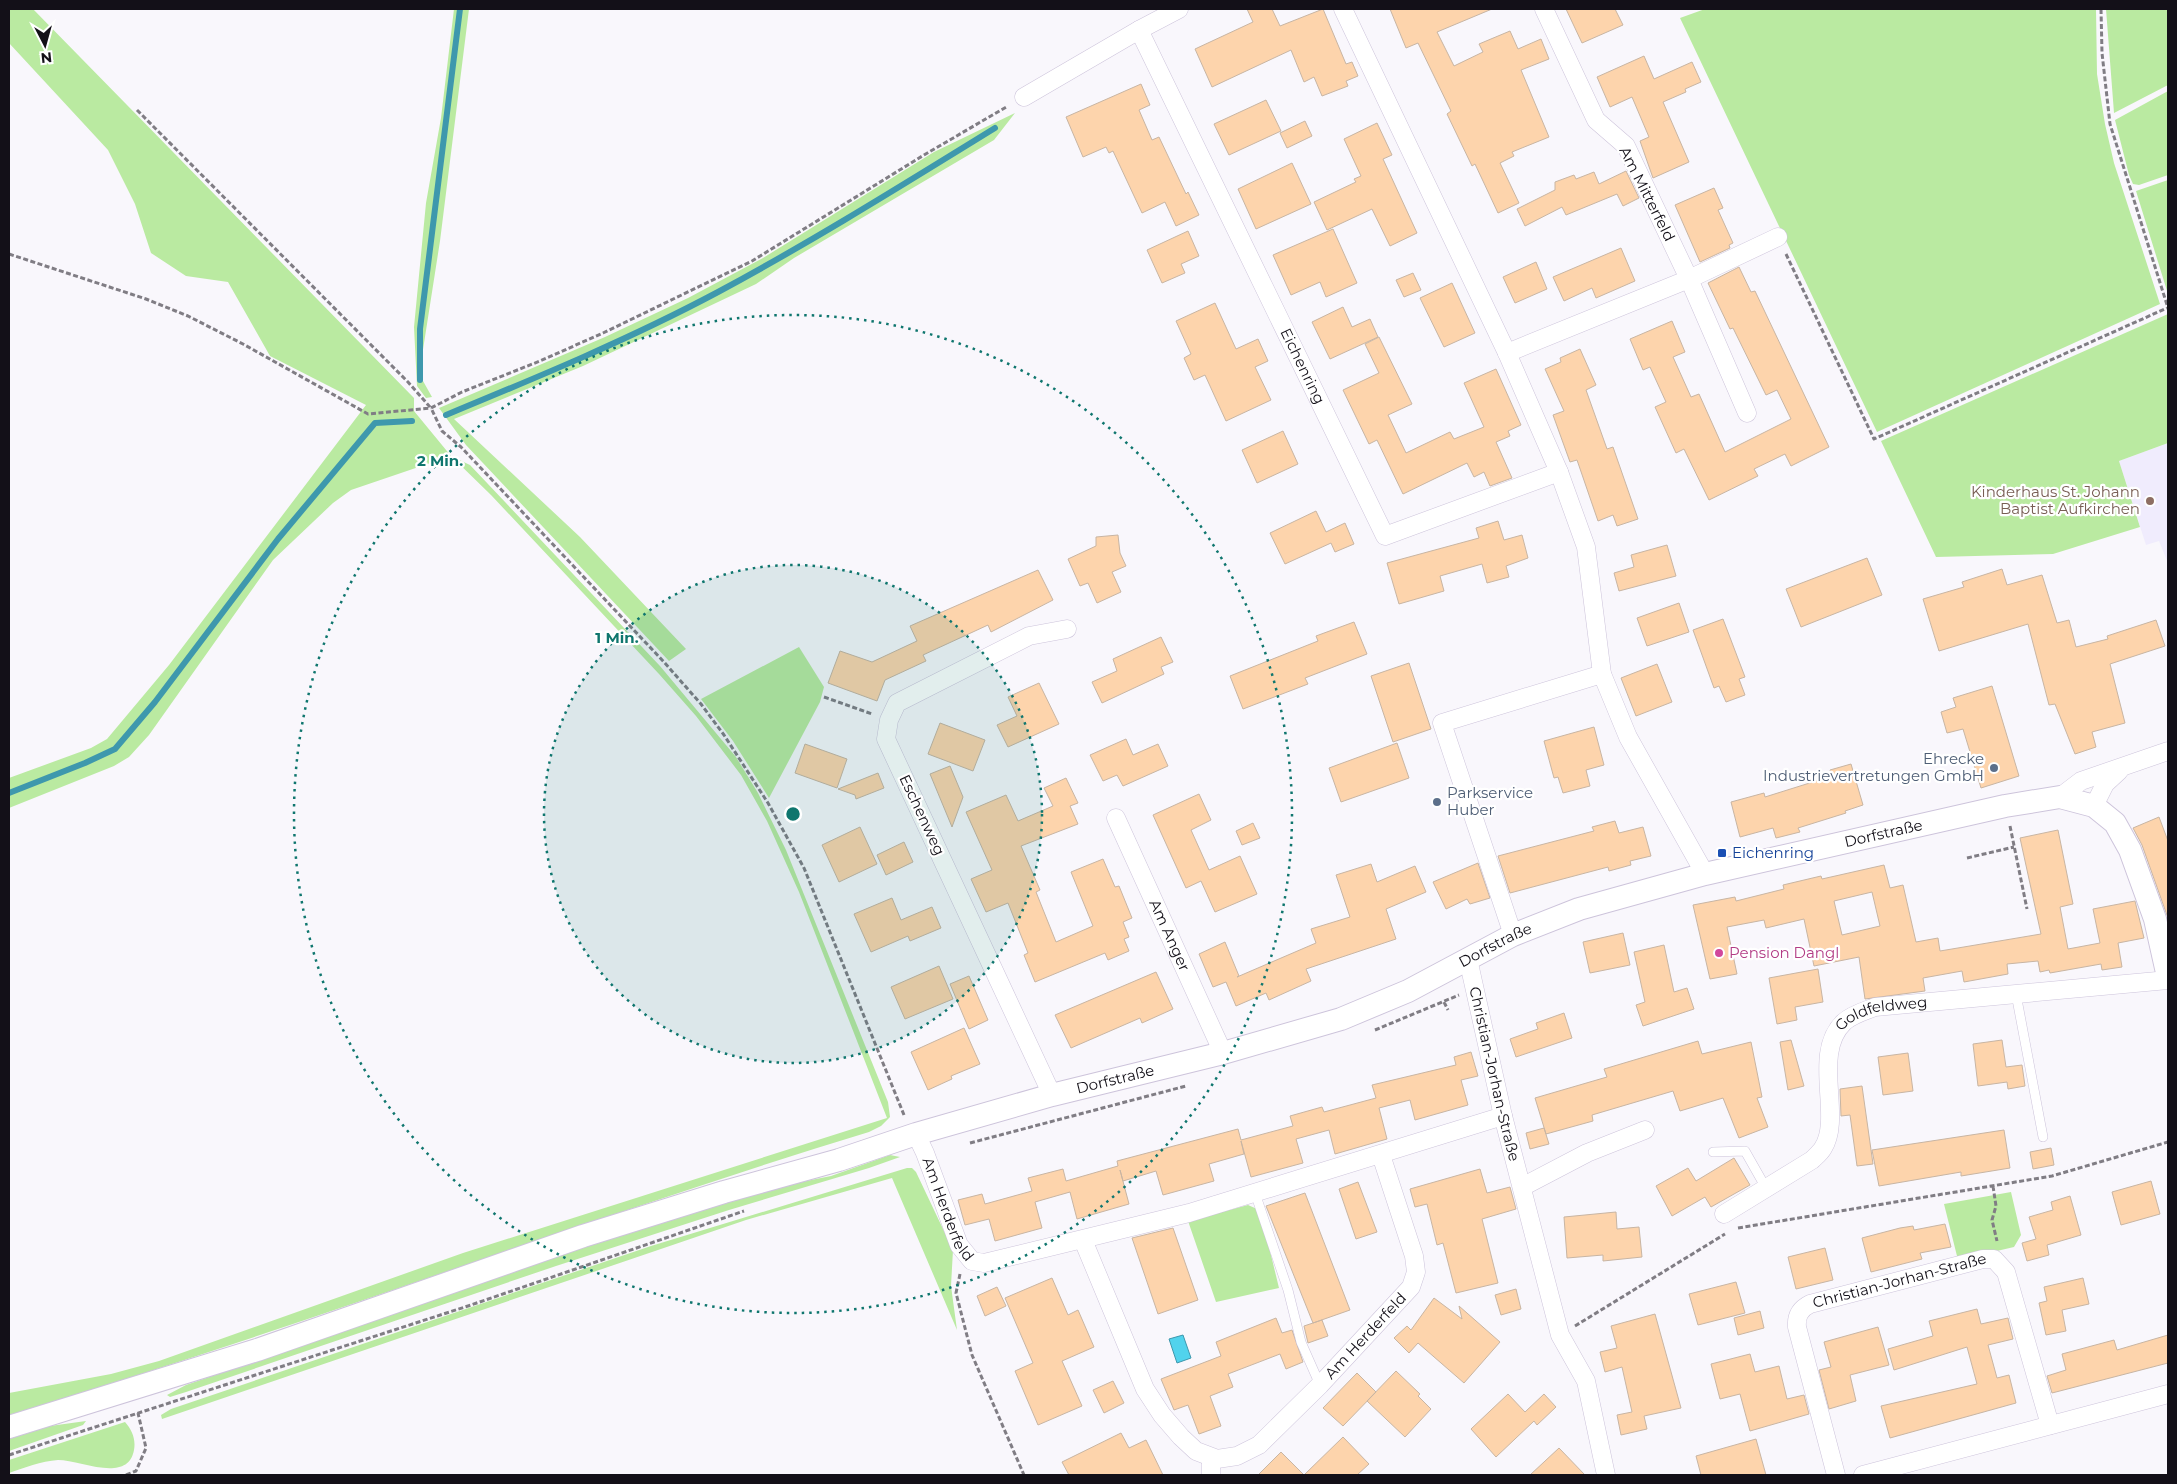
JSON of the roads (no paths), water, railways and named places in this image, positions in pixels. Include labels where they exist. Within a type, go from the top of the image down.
[{"type":"street","points":[[1024,97],[1179,9]]},
{"type":"street","points":[[1342,9],[1507,353],[1559,472],[1586,547],[1602,674],[1628,737],[1705,874]]},
{"type":"street","name":"Am Mitterfeld","points":[[1544,9],[1596,120],[1626,146],[1689,279],[1747,413]]},
{"type":"street","name":"Eichenring","points":[[1139,30],[1385,536],[1559,472]]},
{"type":"street","points":[[1507,353],[1689,279],[1778,237]]},
{"type":"street","name":"Eschenweg","points":[[1052,1095],[886,739],[889,720],[896,703],[1029,636],[1067,629]]},
{"type":"street","points":[[1513,935],[1442,723],[1602,674]]},
{"type":"street","points":[[2060,797],[2080,781],[2124,768],[2168,750]]},
{"type":"street","points":[[2094,806],[2105,784],[2124,768]]},
{"type":"street","name":"Dorfstraße","points":[[9,1427],[248,1353],[583,1236],[724,1192],[839,1160],[916,1134],[1052,1095],[1223,1053],[1341,1019],[1408,991],[1513,935],[1579,909],[1705,874],[2005,806],[2060,797],[2094,806],[2115,823],[2130,850],[2154,919],[2168,979]]},
{"type":"street","name":"Am Anger","points":[[1116,818],[1223,1053]]},
{"type":"street","name":"Christian-Jorhan-Straße","points":[[1468,959],[1503,1116],[1560,1335],[1586,1381],[1606,1475]]},
{"type":"street","name":"Goldfeldweg","points":[[1724,1214],[1812,1160],[1824,1147],[1830,1124],[1827,1078],[1833,1039],[1843,1023],[1854,1015],[1875,1007],[2168,979]]},
{"type":"street","name":"Am Herderfeld","points":[[916,1134],[926,1153],[959,1245],[972,1261],[994,1262],[1189,1213],[1503,1116]]},
{"type":"street","points":[[1522,1187],[1580,1156],[1645,1130]]},
{"type":"street","name":"Am Herderfeld","points":[[1083,1240],[1145,1389],[1162,1416],[1211,1466],[1259,1445],[1320,1385],[1411,1287],[1416,1272],[1414,1256],[1380,1155]]},
{"type":"street","name":"Christian-Jorhan-Straße","points":[[1836,1475],[1797,1327],[1796,1321],[1801,1310],[1810,1304],[1983,1259],[1994,1259],[1999,1262],[2006,1272],[2050,1425]]},
{"type":"street","points":[[1863,1475],[2168,1394]]},
{"type":"lane","points":[[2016,994],[2043,1137]]},
{"type":"lane","points":[[1713,1152],[1745,1152],[1766,1188]]},
{"type":"lane","points":[[1255,1193],[1288,1290],[1301,1342],[1320,1385]]},
{"type":"water","points":[[1183,1335],[1191,1358],[1177,1363],[1169,1339]]},
{"type":"waterway","points":[[420,380],[420,329],[460,9]]},
{"type":"waterway","points":[[446,415],[618,342],[718,292],[823,232],[995,128]]},
{"type":"waterway","points":[[9,793],[115,749],[155,702],[278,539],[375,423],[412,421]]},
{"type":"place","name":"Kinderhaus St. Johann Baptist Aufkirchen","points":[[2150,501]]},
{"type":"place","name":"Ehrecke Industrievertretungen GmbH","points":[[1994,768]]},
{"type":"place","name":"Parkservice Huber","points":[[1437,802]]},
{"type":"place","name":"Eichenring","points":[[1722,853]]},
{"type":"place","name":"Pension Dangl","points":[[1719,953]]}]
